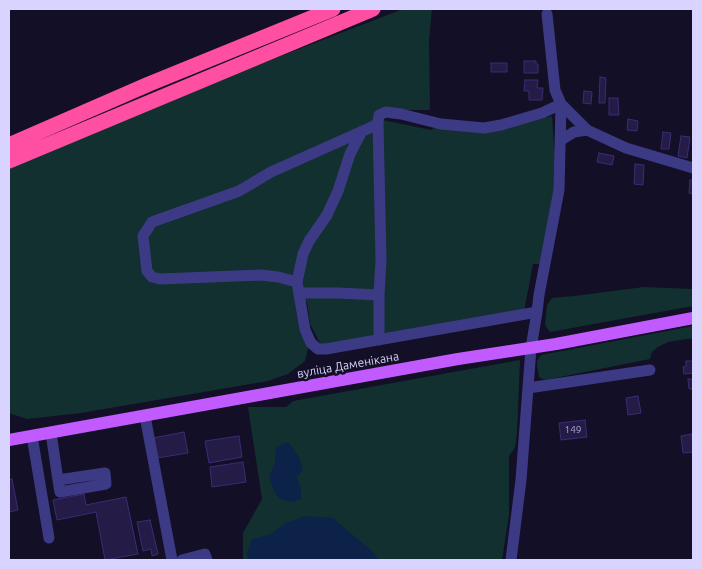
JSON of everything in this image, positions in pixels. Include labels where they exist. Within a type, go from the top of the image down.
[{"type":"highway","points":[[9,145],[333,9]]},
{"type":"highway","points":[[9,161],[373,9]]},
{"type":"main road","name":"вуліца Даменікана","points":[[9,440],[693,318]]},
{"type":"street","points":[[547,14],[555,90],[561,104],[587,130],[626,148],[693,168]]},
{"type":"street","points":[[379,340],[382,260],[379,115],[386,112],[441,124],[484,128],[542,113],[561,104]]},
{"type":"street","points":[[510,560],[521,480],[531,348],[559,190],[561,104]]},
{"type":"street","points":[[378,123],[271,172],[239,191],[152,222],[143,236],[147,271],[152,277],[160,279],[261,275],[278,277],[298,288],[338,293],[380,295]]},
{"type":"street","points":[[561,140],[574,132],[587,130]]},
{"type":"street","points":[[362,131],[350,154],[338,191],[327,215],[309,241],[303,254],[298,288],[305,330],[311,343],[318,348],[326,349],[538,312]]},
{"type":"street","points":[[528,388],[650,370]]},
{"type":"street","points":[[145,416],[172,560]]},
{"type":"street","points":[[44,504],[57,474],[51,433]]},
{"type":"street","points":[[32,436],[49,538]]},
{"type":"street","points":[[38,472],[57,474]]},
{"type":"street","points":[[182,560],[205,554],[207,560]]},
{"type":"green space","points":[[403,9],[432,9],[429,41],[430,110],[377,110],[375,120],[378,119],[431,130],[435,127],[501,130],[552,116],[557,188],[541,264],[533,264],[524,312],[322,347],[310,324],[307,302],[295,303],[300,334],[309,345],[305,361],[288,374],[268,381],[81,413],[27,419],[9,413],[9,168],[190,91]]},
{"type":"green space","points":[[644,287],[693,289],[693,306],[550,332],[545,325],[547,305],[552,298]]},
{"type":"green space","points":[[693,326],[693,338],[668,342],[652,352],[650,359],[545,380],[539,377],[537,361],[541,355]]},
{"type":"green space","points":[[520,360],[517,432],[515,448],[509,456],[509,515],[502,560],[243,560],[243,533],[262,499],[248,407],[286,407],[293,401]]},
{"type":"water","points":[[288,442],[299,457],[303,470],[297,477],[301,490],[301,499],[292,502],[280,499],[275,493],[269,477],[275,463],[276,447]]},
{"type":"water","points":[[306,516],[333,518],[372,551],[379,560],[248,560],[247,552],[252,539],[269,535],[286,523]]},
{"type":"building","points":[[524,61],[536,61],[538,73],[524,73]]},
{"type":"building","points":[[491,63],[507,63],[507,72],[491,72]]},
{"type":"building","points":[[600,77],[606,78],[605,103],[599,103]]},
{"type":"building","points":[[525,80],[538,80],[537,88],[543,88],[542,100],[529,100],[529,91],[524,91]]},
{"type":"building","points":[[584,91],[592,92],[591,104],[583,103]]},
{"type":"building","points":[[609,98],[618,98],[619,115],[609,115]]},
{"type":"building","points":[[628,119],[638,121],[637,131],[627,130]]},
{"type":"building","points":[[663,132],[671,133],[669,149],[661,149]]},
{"type":"building","points":[[681,136],[690,137],[687,158],[678,156]]},
{"type":"building","points":[[599,153],[614,156],[612,165],[597,162]]},
{"type":"building","points":[[635,164],[644,165],[643,185],[634,184]]},
{"type":"building","points":[[690,180],[693,180],[693,194],[689,193]]},
{"type":"building","points":[[686,361],[693,361],[693,373],[684,374],[683,367],[686,366]]},
{"type":"building","points":[[688,379],[693,379],[693,389],[689,389]]},
{"type":"building","points":[[638,396],[641,413],[628,415],[626,398]]},
{"type":"building","points":[[585,420],[587,437],[561,440],[559,423]]},
{"type":"building","points":[[184,432],[188,453],[157,458],[153,438]]},
{"type":"building","points":[[692,434],[693,452],[683,453],[681,436]]},
{"type":"building","points":[[239,436],[242,457],[209,463],[205,441]]},
{"type":"building","points":[[243,462],[246,482],[212,487],[210,467]]},
{"type":"building","points":[[12,479],[18,510],[9,512],[9,480]]},
{"type":"building","points":[[84,494],[86,505],[126,497],[138,554],[105,560],[96,512],[57,520],[53,500]]},
{"type":"building","points":[[150,520],[158,554],[152,556],[151,549],[143,551],[137,522]]}]
